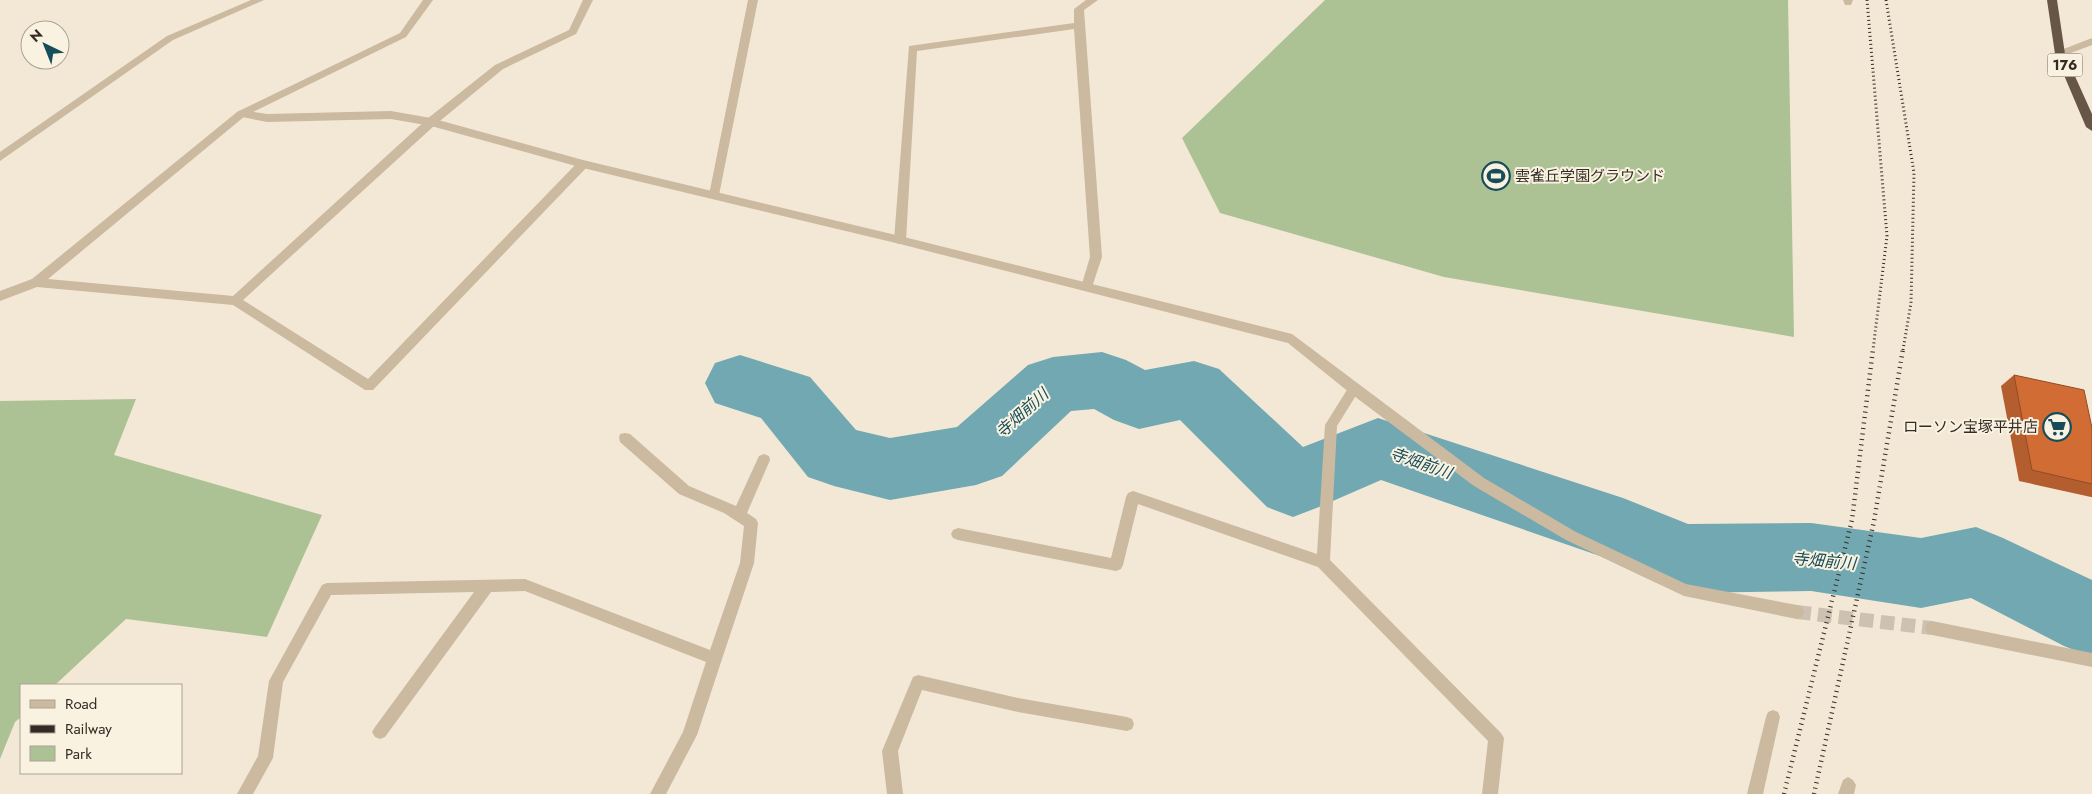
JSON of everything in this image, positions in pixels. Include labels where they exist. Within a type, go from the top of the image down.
[{"type":"highway","name":"176","points":[[2052,0],[2060,54],[2092,127]]},
{"type":"street","points":[[0,157],[170,38],[259,0]]},
{"type":"street","points":[[0,296],[36,282],[241,114],[403,34],[428,0]]},
{"type":"street","points":[[235,300],[431,122],[499,67],[573,32],[588,0]]},
{"type":"street","points":[[714,195],[753,0]]},
{"type":"street","points":[[1087,287],[1096,257],[1079,9],[1093,0]]},
{"type":"street","points":[[900,240],[912,48],[1079,25]]},
{"type":"street","points":[[2060,54],[2092,41]]},
{"type":"street","points":[[241,114],[267,118],[391,115],[431,122],[583,164],[900,240],[1292,339],[1354,389],[1479,482],[1571,536],[1684,590],[1797,612]]},
{"type":"street","points":[[36,282],[235,300],[369,386],[583,164]]},
{"type":"street","points":[[1323,562],[1331,425],[1354,389]]},
{"type":"street","points":[[625,438],[684,490],[729,509],[751,523],[747,563],[689,735],[658,794]]},
{"type":"street","points":[[739,515],[764,460]]},
{"type":"street","points":[[958,534],[1116,565],[1132,497],[1323,562],[1496,738],[1490,794]]},
{"type":"street","points":[[245,794],[265,758],[276,681],[327,589],[525,585],[715,659]]},
{"type":"street","points":[[380,732],[486,586]]},
{"type":"street","points":[[1932,628],[2092,660]]},
{"type":"street","points":[[895,794],[890,751],[918,682],[1018,705],[1127,724]]},
{"type":"street","points":[[1755,794],[1773,717]]},
{"type":"green space","name":"雲雀丘学園グラウンド","points":[[1325,0],[1788,0],[1794,337],[1444,277],[1220,213],[1182,138]]},
{"type":"green space","points":[[136,399],[114,455],[322,515],[267,637],[126,619],[56,684],[20,684],[20,718],[15,722],[0,759],[0,401]]},
{"type":"building","points":[[2014,375],[2084,390],[2092,428],[2092,484],[2032,470]]},
{"type":"waterway","name":"寺畑前川","points":[[740,383],[785,397],[834,455],[890,469],[976,454],[1053,385],[1102,380],[1139,400],[1194,389],[1293,485],[1378,448],[1623,531],[1684,559],[1811,557],[1921,573],[1976,562],[2092,620]]},
{"type":"tunnel","points":[[1797,612],[1932,628]]},
{"type":"railway","points":[[1867,0],[1887,236],[1873,350]]},
{"type":"railway","points":[[1886,0],[1914,173],[1911,303],[1903,350]]},
{"type":"railway","points":[[1784,794],[1852,520],[1873,349]]},
{"type":"railway","points":[[1814,794],[1874,521],[1903,349]]},
{"type":"place","name":"雲雀丘学園グラウンド","points":[[1496,176]]},
{"type":"place","name":"ローソン宝塚平井店","points":[[2057,427]]}]
